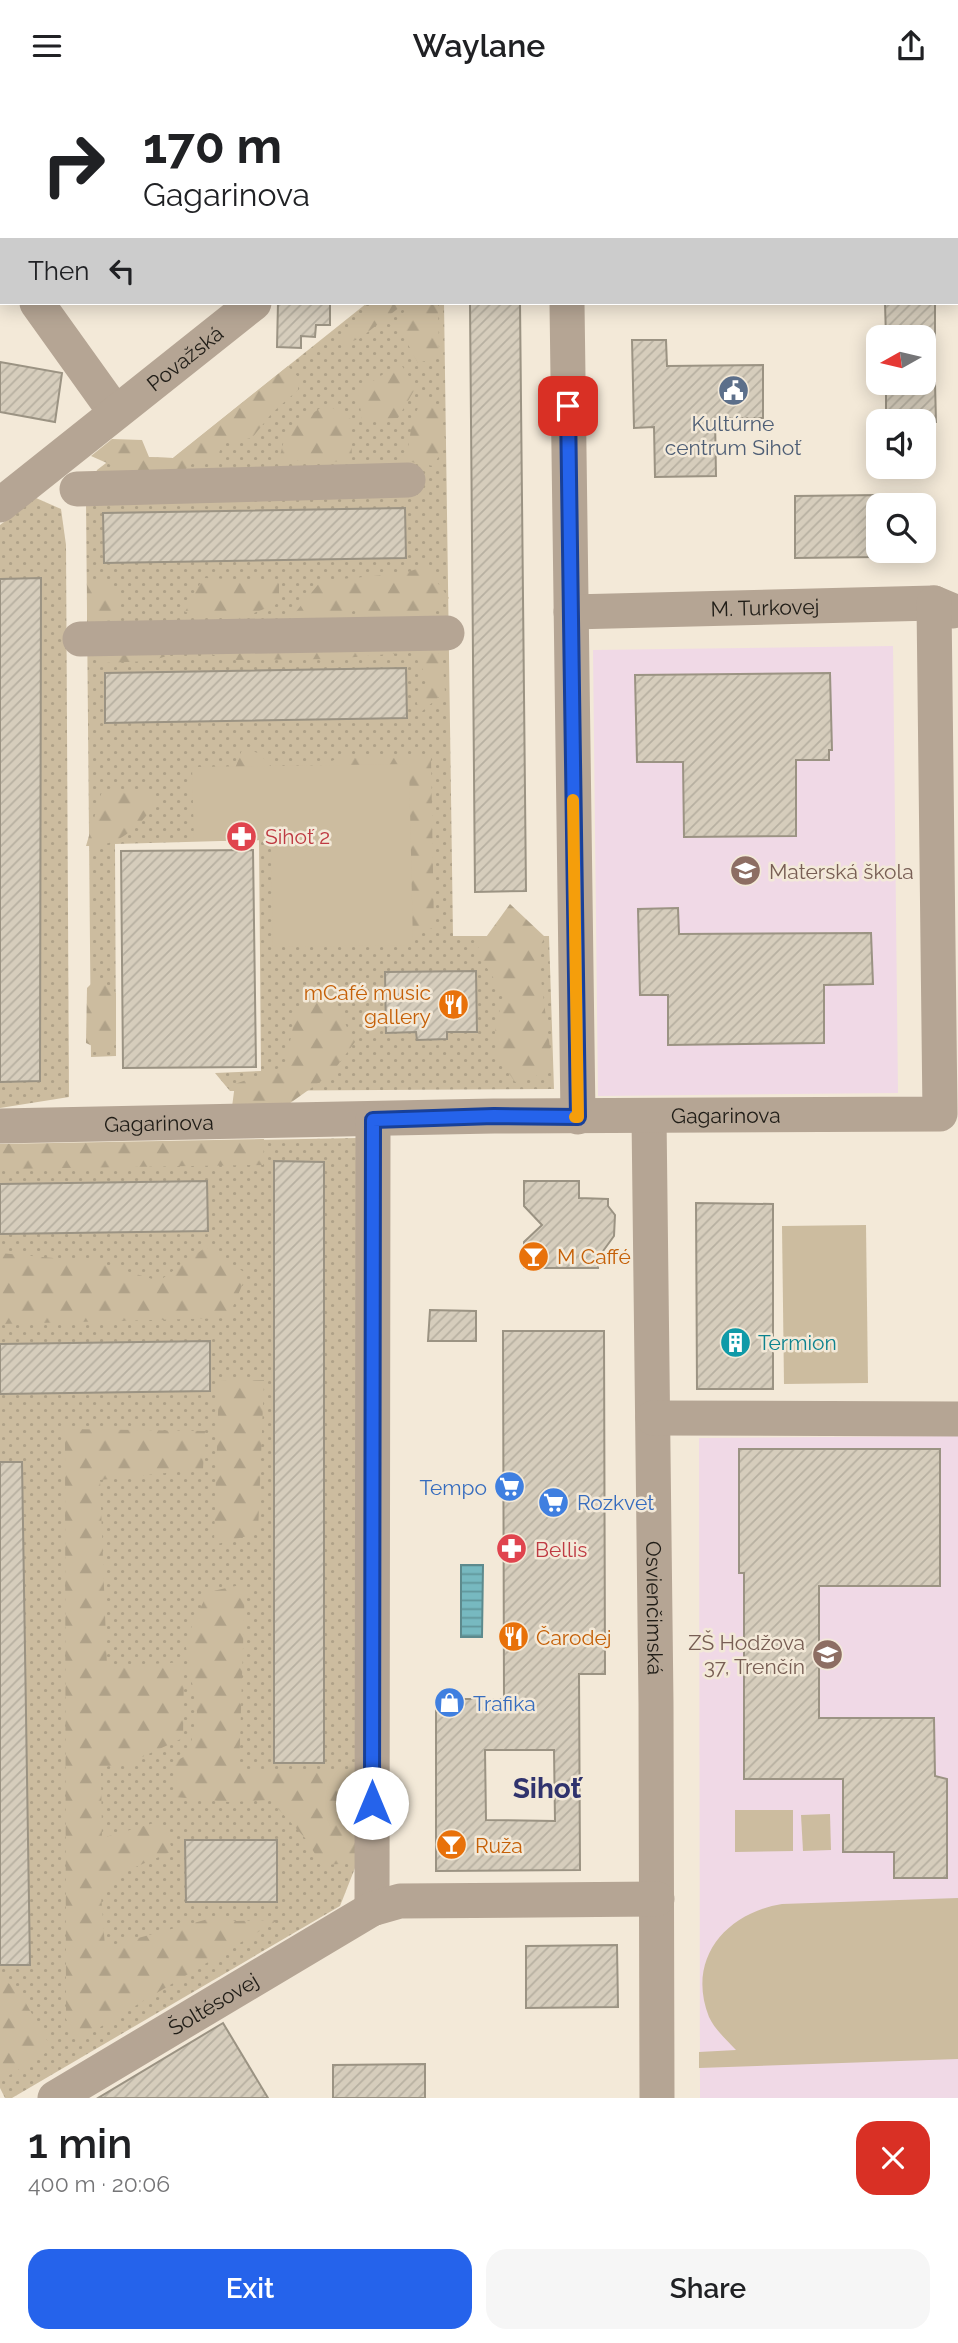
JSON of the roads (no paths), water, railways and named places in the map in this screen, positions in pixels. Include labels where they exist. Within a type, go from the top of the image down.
[{"type":"street","points":[[38,305],[115,412]]},
{"type":"street","name":"Považská","points":[[0,506],[251,305]]},
{"type":"street","points":[[566,305],[578,1117]]},
{"type":"street","points":[[77,489],[408,480]]},
{"type":"street","name":"M. Turkovej","points":[[570,612],[946,606]]},
{"type":"street","name":"Gagarinova","points":[[0,1126],[494,1116],[940,1114],[946,606]]},
{"type":"street","points":[[80,639],[447,632]]},
{"type":"street","name":"Osvienčimská","points":[[649,1117],[657,2098]]},
{"type":"street","points":[[372,1909],[373,1120]]},
{"type":"street","points":[[653,1418],[958,1419]]},
{"type":"street","name":"Šoltésovej","points":[[55,2098],[372,1909],[400,1901],[657,1899]]},
{"type":"water","points":[[461,1565],[483,1565],[482,1637],[461,1637]]},
{"type":"place","name":"Kultúrne centrum Sihoť","points":[[733,391]]},
{"type":"place","name":"Sihoť 2","points":[[242,836]]},
{"type":"place","name":"Materská škola","points":[[746,871]]},
{"type":"place","name":"mCafé music gallery","points":[[454,1004]]},
{"type":"place","name":"M Caffé","points":[[534,1256]]},
{"type":"place","name":"Termion","points":[[735,1342]]},
{"type":"place","name":"Tempo","points":[[510,1487]]},
{"type":"place","name":"Rozkvet","points":[[554,1502]]},
{"type":"place","name":"Bellis","points":[[512,1549]]},
{"type":"place","name":"Čarodej","points":[[513,1637]]},
{"type":"place","name":"ZŠ Hodžova 37, Trenčín","points":[[828,1654]]},
{"type":"place","name":"Trafika","points":[[450,1703]]},
{"type":"place","name":"Ruža","points":[[452,1845]]},
{"type":"district","name":"Sihoť","points":[[547,1788]]}]
